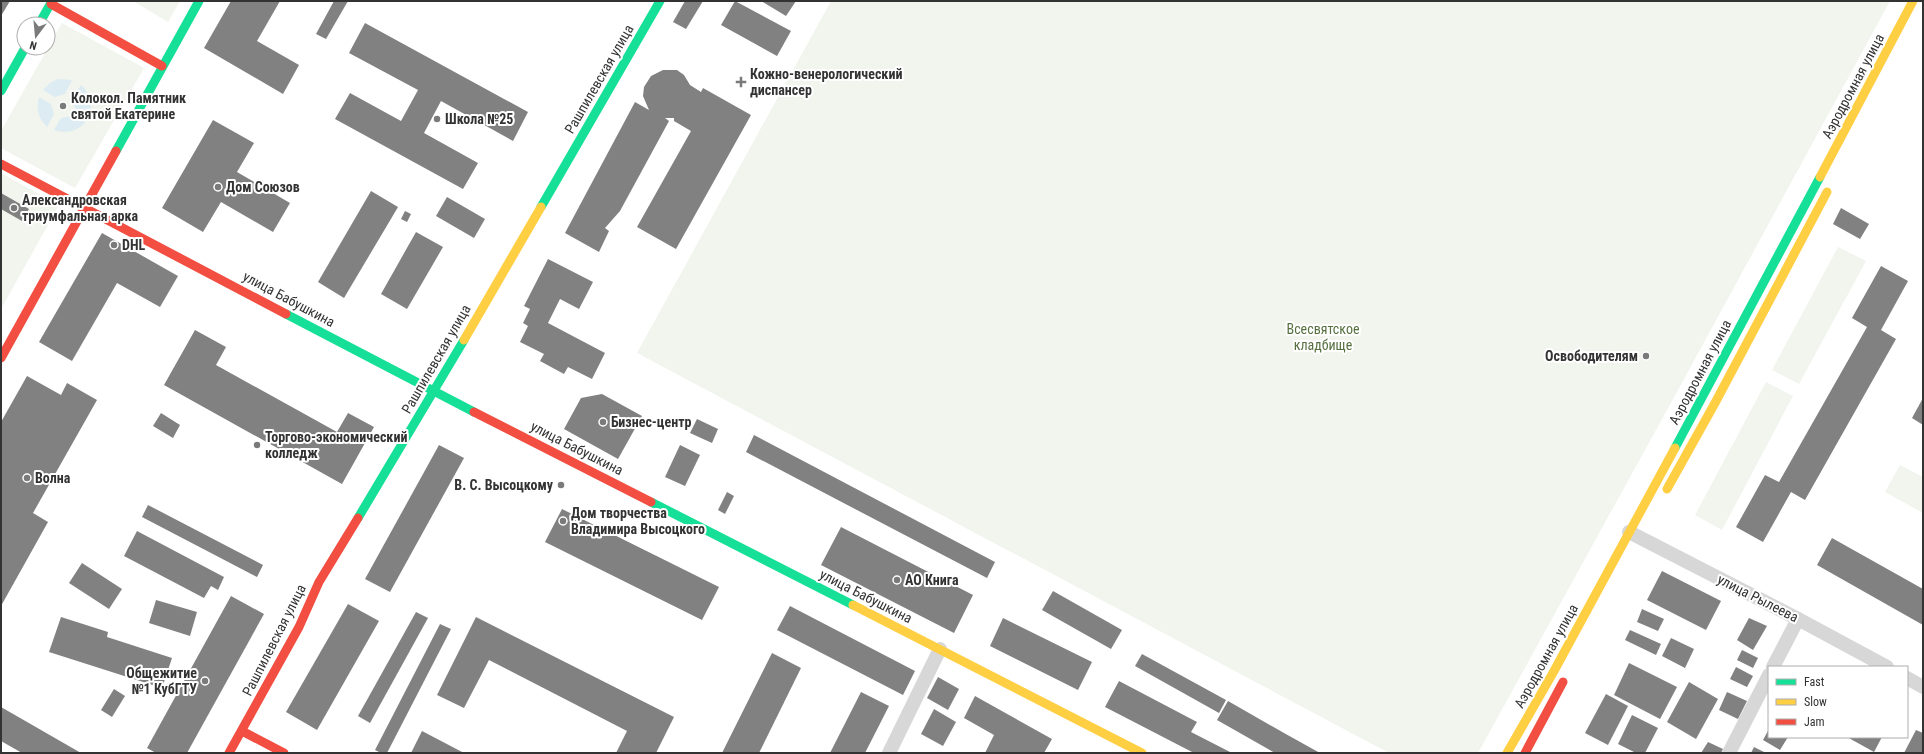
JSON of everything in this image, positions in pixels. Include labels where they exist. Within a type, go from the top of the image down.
[{"type":"street","points":[[1,358],[199,1]]},
{"type":"street","name":"Рашпилевская улица","points":[[229,753],[299,627],[319,582],[434,392],[660,1]]},
{"type":"street","name":"Аэродромная улица","points":[[1507,753],[1638,536],[1802,212],[1914,1]]},
{"type":"street","points":[[43,16],[51,2],[162,66]]},
{"type":"street","points":[[1,91],[21,56]]},
{"type":"street","name":"улица Бабушкина","points":[[1,164],[84,206],[434,392],[1142,753]]},
{"type":"street","name":"Аэродромная улица","points":[[1663,497],[1716,403],[1831,184]]},
{"type":"street","name":"улица Рылеева","points":[[1638,536],[1798,618],[1885,666]]},
{"type":"street","points":[[1774,666],[1798,618]]},
{"type":"street","points":[[889,753],[940,649]]},
{"type":"street","name":"Аэродромная улица","points":[[1525,753],[1567,676]]},
{"type":"street","points":[[1729,753],[1768,677]]},
{"type":"street","points":[[1908,679],[1923,687]]},
{"type":"street","points":[[242,731],[284,753]]},
{"type":"green space","points":[[133,1],[180,1],[168,22]]},
{"type":"green space","name":"Всесвятское кладбище","points":[[831,1],[1890,1],[1478,753],[1389,753],[637,353]]},
{"type":"green space","points":[[62,23],[144,68],[75,188],[1,148],[1,131],[43,56],[56,56],[56,34]]},
{"type":"green space","points":[[1,173],[59,205],[1,309]]},
{"type":"green space","points":[[1838,247],[1866,261],[1799,384],[1772,370]]},
{"type":"green space","points":[[1766,382],[1793,396],[1722,530],[1695,515]]},
{"type":"green space","points":[[1900,465],[1923,477],[1923,513],[1885,492]]},
{"type":"shaded area","points":[[58,79],[72,80],[65,94],[55,97],[43,90],[50,83]]},
{"type":"shaded area","points":[[81,85],[87,91],[90,98],[91,106],[89,115],[75,108],[72,98]]},
{"type":"shaded area","points":[[39,97],[51,104],[54,114],[47,127],[38,113]]},
{"type":"shaded area","points":[[71,116],[85,122],[75,130],[62,132],[54,130],[61,118]]},
{"type":"building","points":[[1,1],[10,1],[1,16]]},
{"type":"building","points":[[231,1],[280,1],[257,41],[299,65],[283,94],[204,48]]},
{"type":"building","points":[[334,1],[348,1],[326,39],[316,34]]},
{"type":"building","points":[[685,1],[703,1],[686,29],[673,22]]},
{"type":"building","points":[[735,1],[791,31],[777,56],[721,25]]},
{"type":"building","points":[[761,1],[796,1],[786,16]]},
{"type":"building","points":[[365,23],[528,112],[513,141],[441,101],[424,133],[478,163],[463,189],[335,119],[350,93],[401,121],[418,90],[349,53]]},
{"type":"building","points":[[663,70],[677,70],[684,75],[690,85],[701,92],[703,88],[751,115],[676,249],[637,227],[691,131],[674,121],[674,118],[665,118],[669,121],[620,211],[605,228],[609,231],[599,252],[565,233],[635,102],[649,110],[643,96],[644,87],[651,76]]},
{"type":"building","name":"Дом Союзов","points":[[213,120],[254,143],[237,172],[290,203],[273,232],[221,202],[203,232],[162,208]]},
{"type":"building","points":[[371,191],[398,207],[344,298],[318,282]]},
{"type":"building","name":"Александровская триумфальная арка","points":[[1,193],[29,209],[22,221],[1,209]]},
{"type":"building","points":[[447,197],[485,219],[474,238],[436,216]]},
{"type":"building","points":[[1841,208],[1869,224],[1860,239],[1833,224]]},
{"type":"building","points":[[405,211],[411,214],[407,222],[401,219]]},
{"type":"building","points":[[416,232],[443,247],[407,309],[381,294]]},
{"type":"building","points":[[102,233],[178,276],[160,307],[117,283],[72,361],[39,342]]},
{"type":"building","points":[[548,259],[593,282],[579,309],[560,299],[548,323],[605,353],[592,379],[568,367],[564,374],[540,361],[544,354],[520,342],[528,326],[523,323],[530,309],[524,306]]},
{"type":"building","points":[[1881,266],[1908,281],[1881,330],[1896,339],[1805,500],[1791,492],[1763,542],[1736,527],[1765,475],[1779,482],[1867,327],[1852,318]]},
{"type":"building","points":[[195,330],[226,347],[216,365],[337,432],[348,413],[374,427],[342,484],[164,385]]},
{"type":"building","name":"Волна","points":[[27,376],[61,395],[67,383],[97,400],[33,513],[48,522],[1,606],[1,422]]},
{"type":"building","name":"Бизнес-центр","points":[[602,394],[642,416],[618,459],[564,429],[581,398]]},
{"type":"building","points":[[1923,398],[1923,425],[1912,418]]},
{"type":"building","points":[[161,413],[180,425],[173,438],[153,426]]},
{"type":"building","points":[[697,419],[718,429],[712,443],[690,433]]},
{"type":"building","points":[[754,435],[995,562],[987,578],[746,452]]},
{"type":"building","points":[[439,445],[464,458],[390,592],[365,579]]},
{"type":"building","points":[[680,445],[700,455],[685,486],[665,477]]},
{"type":"building","points":[[727,492],[734,496],[725,514],[718,510]]},
{"type":"building","points":[[148,505],[263,565],[257,577],[142,517]]},
{"type":"building","points":[[562,509],[719,587],[702,620],[545,542]]},
{"type":"building","name":"АО Книга","points":[[841,527],[973,595],[954,633],[821,565]]},
{"type":"building","points":[[137,531],[224,577],[218,590],[211,586],[204,598],[124,556]]},
{"type":"building","points":[[1832,538],[1923,589],[1923,625],[1817,565]]},
{"type":"building","points":[[82,563],[122,589],[109,609],[69,583]]},
{"type":"building","points":[[1662,571],[1721,601],[1706,630],[1647,600]]},
{"type":"building","points":[[1053,591],[1122,630],[1111,649],[1042,610]]},
{"type":"building","name":"Общежитие №1 КубГТУ","points":[[231,596],[264,614],[187,753],[156,753],[147,748]]},
{"type":"building","points":[[156,600],[197,612],[190,636],[149,623]]},
{"type":"building","points":[[348,604],[379,621],[317,730],[286,712]]},
{"type":"building","points":[[790,606],[915,671],[903,695],[777,630]]},
{"type":"building","points":[[1642,609],[1664,619],[1658,631],[1637,622]]},
{"type":"building","points":[[416,612],[428,618],[370,723],[358,716]]},
{"type":"building","points":[[61,617],[108,632],[107,637],[172,658],[162,688],[49,652]]},
{"type":"building","points":[[476,617],[674,717],[656,753],[616,753],[627,731],[489,660],[464,708],[437,695]]},
{"type":"building","points":[[1003,618],[1092,662],[1078,690],[990,646]]},
{"type":"building","points":[[1749,618],[1767,626],[1753,650],[1737,640]]},
{"type":"building","points":[[440,624],[451,629],[387,753],[381,753],[375,750]]},
{"type":"building","points":[[1630,630],[1661,644],[1656,655],[1625,640]]},
{"type":"building","points":[[1671,638],[1694,649],[1685,668],[1662,656]]},
{"type":"building","points":[[1742,650],[1758,658],[1753,668],[1737,660]]},
{"type":"building","points":[[772,653],[801,668],[759,753],[722,753]]},
{"type":"building","points":[[1142,654],[1226,700],[1219,713],[1135,666]]},
{"type":"building","points":[[1629,663],[1677,687],[1660,719],[1614,695]]},
{"type":"building","points":[[1736,667],[1753,676],[1747,687],[1730,679]]},
{"type":"building","points":[[938,677],[959,689],[948,710],[927,698]]},
{"type":"building","points":[[1119,681],[1197,722],[1191,732],[1232,753],[1194,753],[1105,707]]},
{"type":"building","points":[[1689,682],[1718,699],[1696,739],[1667,722]]},
{"type":"building","points":[[114,689],[125,696],[112,717],[101,710]]},
{"type":"building","points":[[861,692],[889,706],[865,753],[830,753]]},
{"type":"building","points":[[1727,692],[1747,701],[1738,719],[1719,710]]},
{"type":"building","points":[[1606,694],[1628,706],[1608,745],[1585,733]]},
{"type":"building","points":[[975,696],[1052,739],[1044,753],[985,753],[994,735],[964,718]]},
{"type":"building","points":[[1228,701],[1320,753],[1275,753],[1217,720]]},
{"type":"building","points":[[1,707],[81,753],[22,753],[1,741]]},
{"type":"building","points":[[934,709],[956,722],[943,746],[921,734]]},
{"type":"building","points":[[1632,715],[1658,728],[1645,753],[1636,753],[1618,744]]},
{"type":"building","points":[[1916,730],[1923,733],[1923,753],[1904,753]]},
{"type":"building","points":[[422,731],[464,753],[411,753]]},
{"type":"building","points":[[1768,731],[1768,738],[1787,738],[1780,750],[1763,740]]},
{"type":"building","points":[[1849,738],[1881,738],[1874,752]]},
{"type":"building","points":[[1708,742],[1723,749],[1721,753],[1701,753]]},
{"type":"building","points":[[1754,747],[1766,753],[1751,753]]},
{"type":"traffic: fast","points":[[44,16],[52,1]]},
{"type":"traffic: fast","points":[[116,151],[199,1]]},
{"type":"traffic: fast","points":[[541,207],[660,1]]},
{"type":"traffic: fast","points":[[1,91],[21,56]]},
{"type":"traffic: fast","points":[[1675,448],[1820,177]]},
{"type":"traffic: fast","points":[[286,314],[474,412]]},
{"type":"traffic: fast","points":[[358,518],[464,340]]},
{"type":"traffic: fast","points":[[651,502],[853,605]]},
{"type":"traffic: slow","points":[[1820,177],[1913,1]]},
{"type":"traffic: slow","points":[[1667,489],[1715,403],[1827,192]]},
{"type":"traffic: slow","points":[[464,340],[541,207]]},
{"type":"traffic: slow","points":[[1507,753],[1554,671],[1675,448]]},
{"type":"traffic: slow","points":[[853,605],[1142,753]]},
{"type":"traffic: jam","points":[[51,4],[162,66]]},
{"type":"traffic: jam","points":[[1,358],[116,151]]},
{"type":"traffic: jam","points":[[1,164],[286,314]]},
{"type":"traffic: jam","points":[[474,412],[651,502]]},
{"type":"traffic: jam","points":[[229,753],[299,627],[319,582],[358,518]]},
{"type":"traffic: jam","points":[[1525,753],[1563,682]]},
{"type":"traffic: jam","points":[[242,731],[284,753]]},
{"type":"place","name":"Кожно-венерологический диспансер","points":[[741,82]]},
{"type":"place","name":"Колокол. Памятник святой Екатерине","points":[[63,106]]},
{"type":"place","name":"Школа №25","points":[[437,119]]},
{"type":"place","name":"Дом Союзов","points":[[218,187]]},
{"type":"place","name":"Александровская триумфальная арка","points":[[14,208]]},
{"type":"place","name":"DHL","points":[[114,245]]},
{"type":"place","name":"Освободителям","points":[[1646,356]]},
{"type":"place","name":"Бизнес-центр","points":[[603,422]]},
{"type":"place","name":"Торгово-экономический колледж","points":[[257,445]]},
{"type":"place","name":"Волна","points":[[27,478]]},
{"type":"place","name":"В. С. Высоцкому","points":[[561,485]]},
{"type":"place","name":"Дом творчества Владимира Высоцкого","points":[[563,521]]},
{"type":"place","name":"АО Книга","points":[[897,580]]},
{"type":"place","name":"Общежитие №1 КубГТУ","points":[[205,681]]}]
